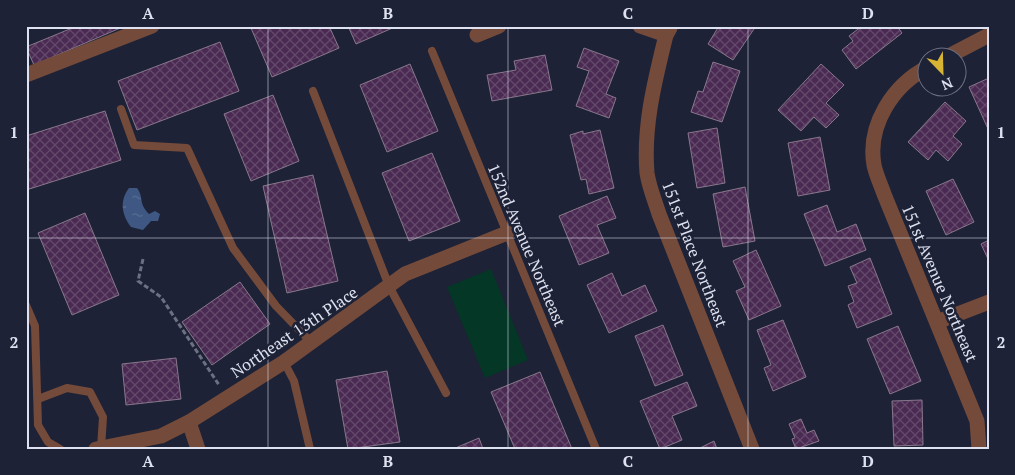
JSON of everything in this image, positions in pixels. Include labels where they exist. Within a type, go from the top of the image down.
[{"type":"street","points":[[26,75],[152,26]]},
{"type":"street","points":[[477,35],[499,26]]},
{"type":"street","points":[[640,26],[668,31]]},
{"type":"street","name":"151st Place Northeast","points":[[668,31],[652,93],[646,137],[648,175],[659,214],[752,449]]},
{"type":"street","points":[[964,48],[989,35]]},
{"type":"street","name":"151st Avenue Northeast","points":[[918,72],[894,92],[883,111],[876,130],[874,165],[884,194],[977,421],[979,449]]},
{"type":"street","name":"Northeast 13th Place","points":[[99,448],[161,436],[189,422],[284,362],[405,274],[507,233]]},
{"type":"street","points":[[937,322],[989,302]]},
{"type":"street","points":[[189,422],[198,449]]},
{"type":"lane","name":"152nd Avenue Northeast","points":[[432,51],[596,449]]},
{"type":"lane","points":[[313,92],[389,286],[446,393]]},
{"type":"lane","points":[[121,109],[134,145],[187,148],[233,248],[276,306],[311,342]]},
{"type":"lane","points":[[26,305],[36,326],[38,425],[48,442],[60,449]]},
{"type":"lane","points":[[284,362],[294,382],[310,449]]},
{"type":"lane","points":[[38,399],[67,388],[90,392],[103,417],[99,448]]},
{"type":"path","points":[[142,259],[138,281],[161,297],[228,398]]},
{"type":"green space","points":[[491,269],[528,360],[485,378],[447,287]]},
{"type":"water","points":[[129,188],[137,188],[143,207],[149,214],[155,211],[160,214],[158,221],[151,221],[143,230],[131,227],[125,218],[123,203]]},
{"type":"building","points":[[77,26],[125,26],[34,65],[26,47]]},
{"type":"building","points":[[256,26],[329,26],[339,48],[272,77],[251,28]]},
{"type":"building","points":[[348,26],[397,26],[356,44]]},
{"type":"building","points":[[719,26],[756,26],[733,60],[708,44]]},
{"type":"building","points":[[862,26],[897,26],[902,33],[856,69],[842,50],[853,41],[849,36]]},
{"type":"building","points":[[220,42],[239,91],[137,130],[118,81]]},
{"type":"building","points":[[584,48],[619,61],[606,94],[616,98],[609,118],[576,106],[589,71],[577,67]]},
{"type":"building","points":[[545,55],[552,90],[492,101],[487,75],[516,70],[514,61]]},
{"type":"building","points":[[713,62],[740,71],[722,122],[691,112],[698,91],[703,92]]},
{"type":"building","points":[[410,64],[438,131],[387,152],[360,85]]},
{"type":"building","points":[[821,64],[844,85],[826,103],[839,115],[826,128],[814,117],[801,131],[778,110]]},
{"type":"building","points":[[989,78],[989,131],[969,87]]},
{"type":"building","points":[[273,95],[299,161],[251,181],[224,114]]},
{"type":"building","points":[[945,102],[966,121],[953,136],[962,144],[948,161],[936,150],[928,160],[908,142]]},
{"type":"building","points":[[105,111],[121,160],[26,190],[26,136]]},
{"type":"building","points":[[717,128],[725,183],[697,188],[688,133]]},
{"type":"building","points":[[600,130],[614,188],[589,194],[586,179],[581,180],[570,135],[583,131],[583,134]]},
{"type":"building","points":[[820,137],[830,190],[798,196],[788,143]]},
{"type":"building","points":[[432,153],[460,221],[409,241],[382,173]]},
{"type":"building","points":[[313,175],[338,281],[287,293],[263,186]]},
{"type":"building","points":[[953,179],[974,222],[946,235],[926,191]]},
{"type":"building","points":[[745,187],[755,241],[723,247],[713,194]]},
{"type":"building","points":[[607,196],[616,218],[597,225],[609,253],[579,265],[559,216]]},
{"type":"building","points":[[827,205],[837,232],[856,224],[866,250],[825,266],[804,214]]},
{"type":"building","points":[[85,213],[119,295],[72,315],[38,233]]},
{"type":"building","points":[[989,240],[989,261],[981,244]]},
{"type":"building","points":[[756,250],[781,306],[749,320],[736,291],[745,287],[733,261]]},
{"type":"building","points":[[870,258],[892,314],[857,328],[848,305],[854,302],[848,286],[857,283],[850,267]]},
{"type":"building","points":[[612,273],[622,296],[645,285],[657,311],[609,333],[587,285]]},
{"type":"building","points":[[240,282],[270,324],[212,365],[182,322]]},
{"type":"building","points":[[783,320],[806,377],[773,391],[764,368],[771,365],[757,330]]},
{"type":"building","points":[[663,325],[683,375],[655,386],[635,336]]},
{"type":"building","points":[[898,326],[921,381],[890,394],[867,339]]},
{"type":"building","points":[[176,358],[181,399],[126,405],[122,364]]},
{"type":"building","points":[[387,371],[400,442],[348,449],[336,380]]},
{"type":"building","points":[[540,372],[572,449],[515,449],[491,392]]},
{"type":"building","points":[[687,382],[697,406],[672,416],[682,440],[660,449],[640,401]]},
{"type":"building","points":[[922,400],[923,445],[894,446],[892,401]]},
{"type":"building","points":[[801,419],[807,433],[814,430],[819,441],[796,449],[792,439],[795,438],[789,424]]},
{"type":"building","points":[[479,438],[483,449],[453,449]]},
{"type":"building","points":[[714,441],[717,449],[698,449]]}]
